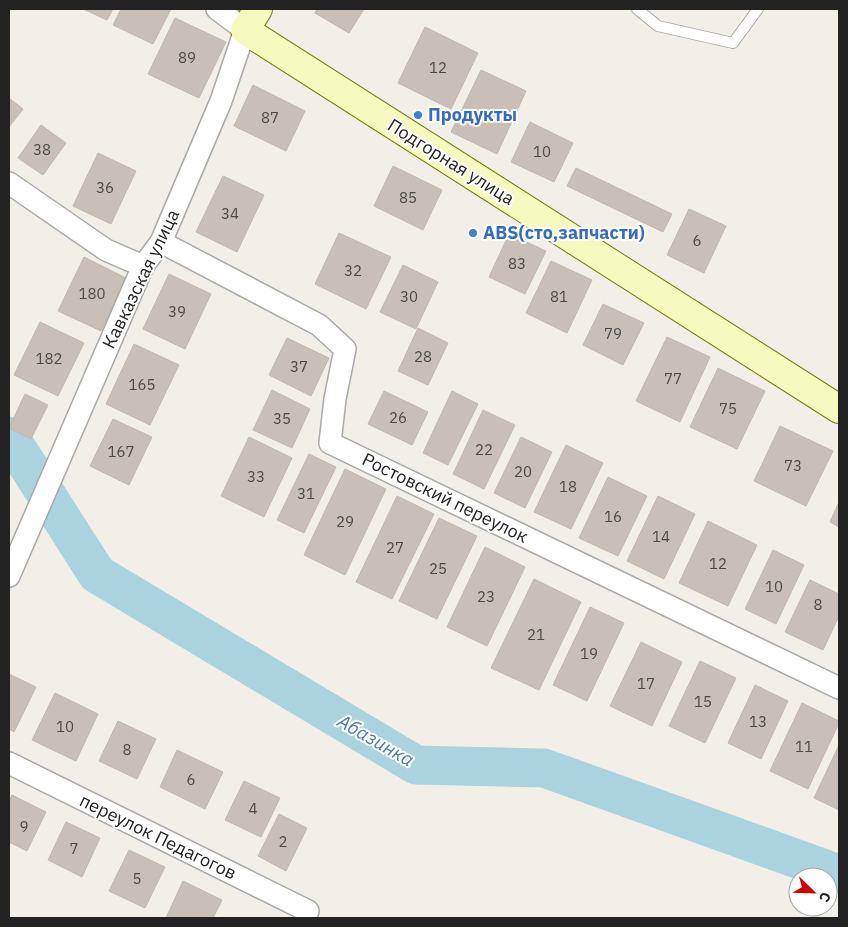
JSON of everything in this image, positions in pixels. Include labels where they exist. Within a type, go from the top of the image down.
[{"type":"main road","name":"Подгорная улица","points":[[252,20],[839,409]]},
{"type":"street","name":"Подгорная улица","points":[[217,9],[252,20]]},
{"type":"street","name":"Кавказская улица","points":[[9,576],[143,266],[162,242],[221,101],[252,20]]},
{"type":"street","points":[[9,183],[106,250],[143,266]]},
{"type":"street","name":"Ростовский переулок","points":[[162,242],[319,324],[345,349],[335,399],[330,443],[839,688]]},
{"type":"street","name":"переулок Педагогов","points":[[9,763],[308,911]]},
{"type":"lane","points":[[637,9],[658,26],[733,43],[758,9]]},
{"type":"building","points":[[83,9],[113,9],[107,20]]},
{"type":"building","points":[[121,9],[171,9],[153,44],[113,25]]},
{"type":"building","points":[[317,9],[364,9],[349,33],[315,13]]},
{"type":"building","points":[[175,18],[226,42],[199,98],[148,74]]},
{"type":"building","points":[[425,27],[478,53],[451,109],[398,83]]},
{"type":"building","points":[[481,70],[526,91],[497,154],[451,132]]},
{"type":"building","points":[[253,85],[305,111],[286,151],[234,126]]},
{"type":"building","points":[[9,98],[23,109],[9,127]]},
{"type":"building","points":[[530,122],[573,143],[554,182],[511,162]]},
{"type":"building","points":[[41,125],[66,143],[43,175],[18,158]]},
{"type":"building","points":[[98,153],[136,171],[111,224],[73,206]]},
{"type":"building","points":[[393,166],[442,190],[423,230],[374,206]]},
{"type":"building","points":[[576,168],[672,214],[663,232],[567,186]]},
{"type":"building","points":[[223,176],[264,195],[237,252],[196,232]]},
{"type":"building","points":[[689,209],[726,226],[704,273],[667,255]]},
{"type":"building","points":[[339,233],[391,257],[366,309],[315,284]]},
{"type":"building","points":[[509,234],[546,251],[525,294],[489,277]]},
{"type":"building","points":[[84,257],[126,278],[101,331],[58,311]]},
{"type":"building","points":[[551,261],[592,280],[567,333],[526,313]]},
{"type":"building","points":[[403,265],[438,282],[416,329],[380,312]]},
{"type":"building","points":[[169,274],[211,294],[185,349],[143,329]]},
{"type":"building","points":[[603,304],[644,323],[623,365],[583,345]]},
{"type":"building","points":[[40,322],[84,343],[58,396],[14,375]]},
{"type":"building","points":[[418,328],[448,343],[428,385],[398,371]]},
{"type":"building","points":[[667,337],[710,357],[680,422],[636,401]]},
{"type":"building","points":[[287,338],[329,358],[311,396],[269,375]]},
{"type":"building","points":[[134,344],[179,365],[150,425],[106,404]]},
{"type":"building","points":[[718,368],[765,391],[737,449],[690,427]]},
{"type":"building","points":[[272,390],[310,409],[292,448],[253,430]]},
{"type":"building","points":[[384,391],[428,412],[412,445],[368,424]]},
{"type":"building","points":[[452,391],[478,404],[448,465],[423,453]]},
{"type":"building","points":[[25,394],[48,405],[31,439],[9,428]]},
{"type":"building","points":[[483,410],[515,425],[484,489],[453,474]]},
{"type":"building","points":[[113,419],[152,437],[129,485],[90,466]]},
{"type":"building","points":[[780,426],[833,451],[806,506],[754,481]]},
{"type":"building","points":[[249,437],[292,458],[264,517],[221,496]]},
{"type":"building","points":[[521,437],[552,452],[525,508],[494,493]]},
{"type":"building","points":[[566,445],[603,463],[571,529],[534,512]]},
{"type":"building","points":[[309,454],[336,467],[304,533],[277,520]]},
{"type":"building","points":[[345,469],[386,489],[345,575],[304,555]]},
{"type":"building","points":[[608,477],[647,496],[618,556],[579,538]]},
{"type":"building","points":[[397,496],[434,514],[392,599],[356,582]]},
{"type":"building","points":[[658,496],[695,514],[664,579],[627,561]]},
{"type":"building","points":[[839,502],[839,527],[830,522]]},
{"type":"building","points":[[439,518],[477,536],[437,619],[399,601]]},
{"type":"building","points":[[708,521],[757,545],[728,606],[679,583]]},
{"type":"building","points":[[485,547],[525,567],[487,646],[447,627]]},
{"type":"building","points":[[773,550],[804,565],[776,624],[745,609]]},
{"type":"building","points":[[534,579],[581,602],[539,690],[491,668]]},
{"type":"building","points":[[810,580],[839,594],[839,616],[823,650],[785,632]]},
{"type":"building","points":[[590,607],[624,623],[587,701],[553,685]]},
{"type":"building","points":[[641,642],[682,662],[652,726],[610,706]]},
{"type":"building","points":[[700,661],[736,678],[705,743],[669,726]]},
{"type":"building","points":[[9,674],[36,687],[14,732],[9,729]]},
{"type":"building","points":[[755,685],[788,701],[761,759],[728,743]]},
{"type":"building","points":[[55,693],[98,714],[76,761],[32,740]]},
{"type":"building","points":[[802,703],[839,721],[808,789],[770,771]]},
{"type":"building","points":[[118,721],[156,739],[137,779],[99,761]]},
{"type":"building","points":[[839,745],[839,810],[814,798]]},
{"type":"building","points":[[177,750],[223,772],[205,809],[160,787]]},
{"type":"building","points":[[244,781],[280,798],[261,837],[225,820]]},
{"type":"building","points":[[12,795],[46,812],[27,851],[9,842],[9,802]]},
{"type":"building","points":[[279,814],[307,828],[286,871],[258,856]]},
{"type":"building","points":[[66,822],[100,838],[82,877],[48,860]]},
{"type":"building","points":[[129,850],[165,867],[145,908],[109,891]]},
{"type":"building","points":[[183,881],[222,900],[213,918],[166,918]]},
{"type":"waterway","name":"Абазинка","points":[[9,436],[97,574],[416,765],[544,768],[839,874]]},
{"type":"place","name":"Продукты","points":[[418,115]]},
{"type":"place","name":"ABS(сто,запчасти)","points":[[473,233]]}]
